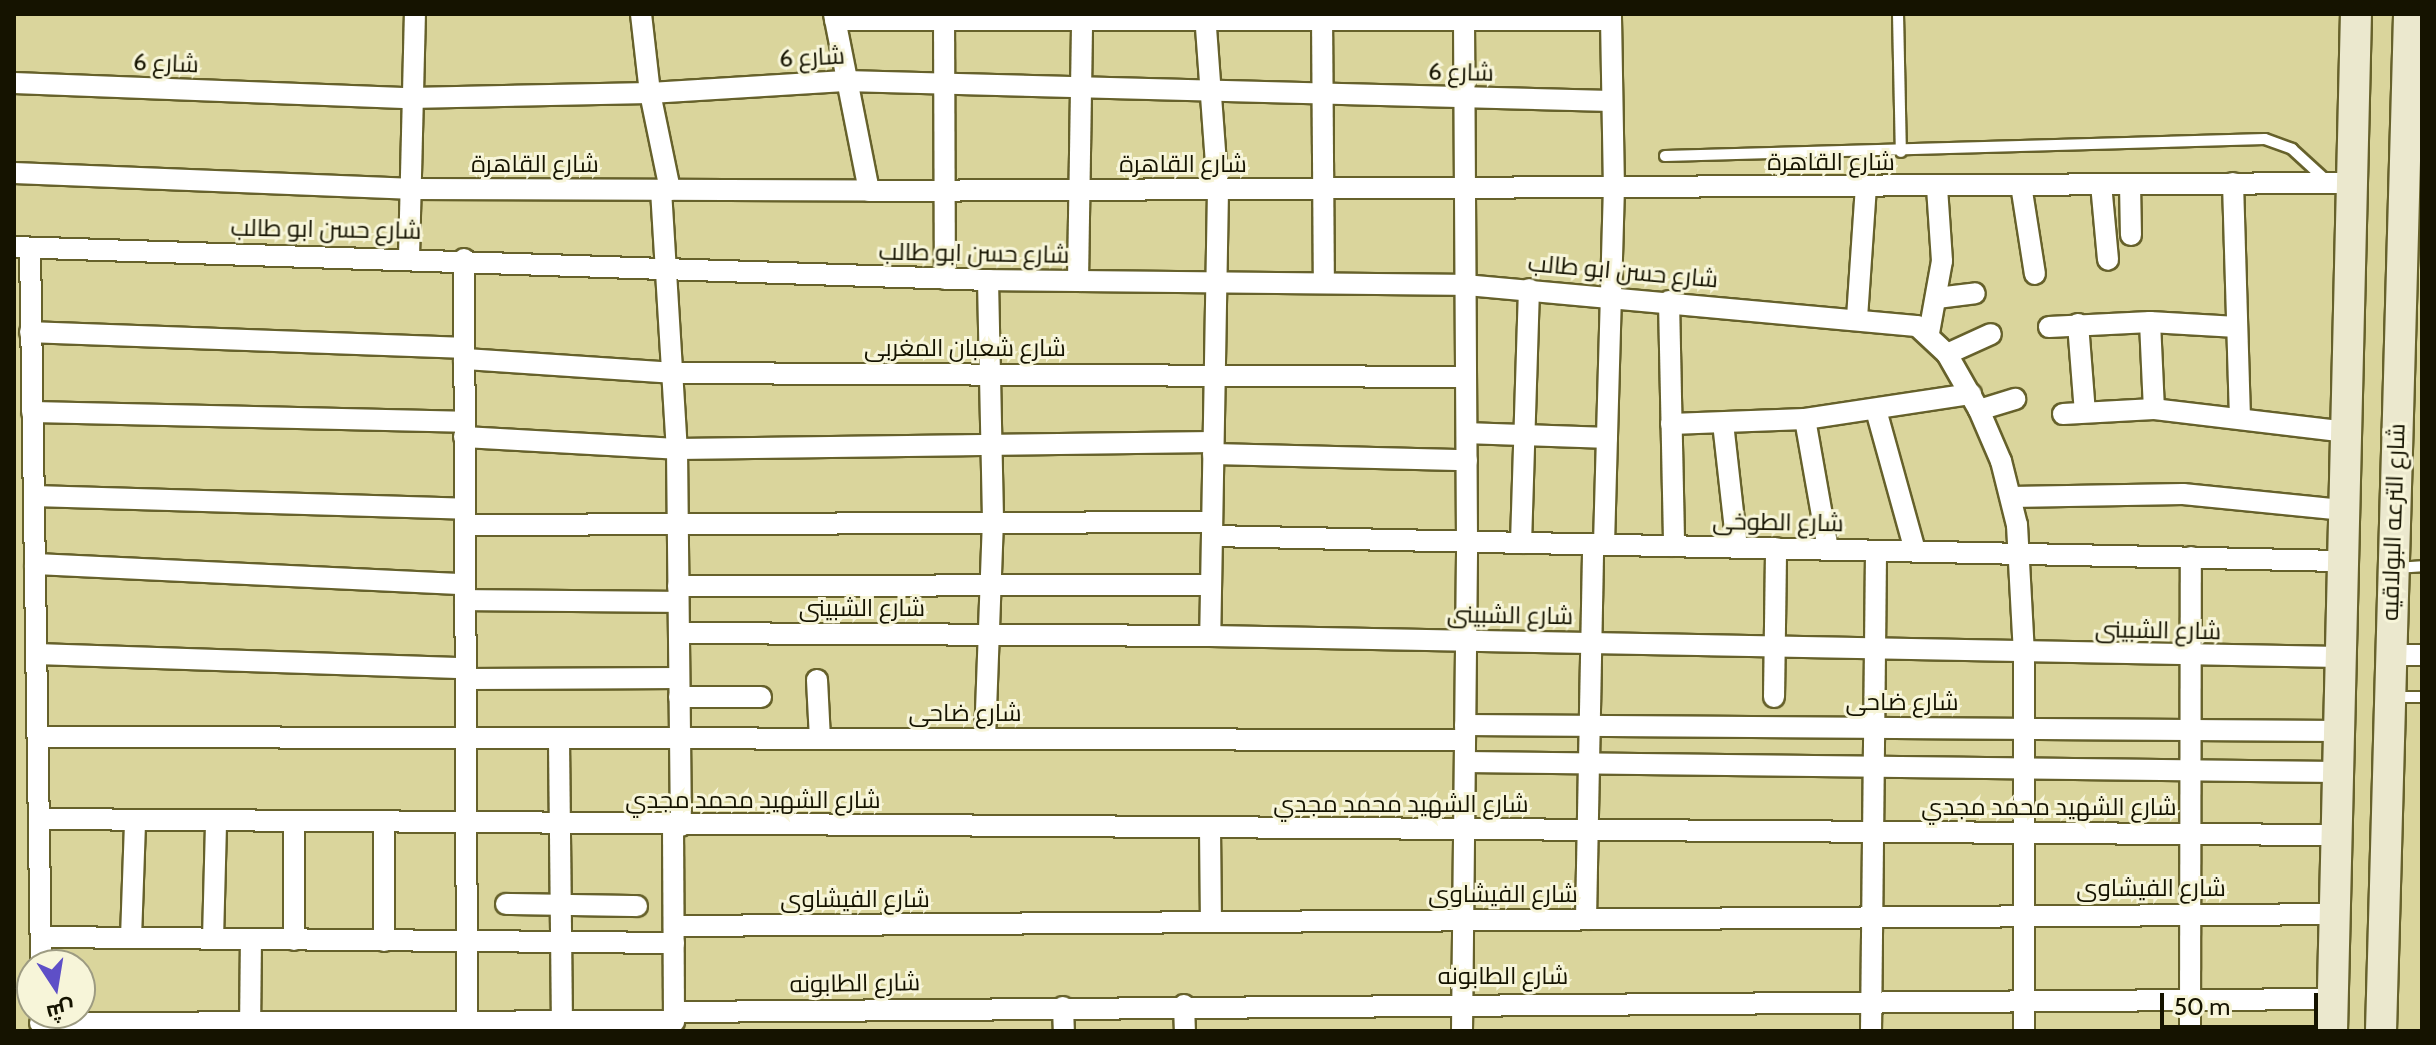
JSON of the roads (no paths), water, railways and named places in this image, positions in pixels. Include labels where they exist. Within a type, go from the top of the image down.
[{"type":"street","points":[[409,257],[410,98],[415,14]]},
{"type":"street","points":[[641,14],[666,190],[666,271],[677,449],[680,740],[674,1021]]},
{"type":"street","name":"شارع الترعه البولاقيه","points":[[2332,1031],[2346,432],[2340,183],[2356,14]]},
{"type":"street","name":"شارع الترعه البولاقيه","points":[[2381,1031],[2391,568],[2414,127],[2409,14]]},
{"type":"street","points":[[869,191],[845,81],[835,17],[1611,17],[1614,190],[1607,438],[1591,642],[1586,919]]},
{"type":"street","points":[[944,17],[945,279]]},
{"type":"street","points":[[1078,281],[1083,190],[1082,17]]},
{"type":"street","points":[[1205,17],[1218,190],[1210,636]]},
{"type":"street","points":[[1322,17],[1324,281]]},
{"type":"street","points":[[1462,1031],[1467,541],[1464,17]]},
{"type":"street","name":"شارع 6","points":[[14,83],[410,98],[650,93],[845,81],[1612,101]]},
{"type":"street","name":"شارع القاهرة","points":[[14,173],[409,189],[869,191],[1614,190],[2340,183]]},
{"type":"street","points":[[2233,183],[2240,416]]},
{"type":"street","points":[[2101,184],[2108,260]]},
{"type":"street","points":[[2130,184],[2131,235]]},
{"type":"street","points":[[2021,185],[2035,274]]},
{"type":"street","points":[[1857,318],[1866,187]]},
{"type":"street","points":[[1937,187],[1942,223],[1937,298],[1929,333],[1947,354],[1975,402],[2011,497],[2021,554],[2024,1031]]},
{"type":"street","points":[[22,247],[30,332],[35,496],[41,949]]},
{"type":"street","name":"شارع حسن ابو طالب","points":[[22,247],[409,257],[666,271],[945,279],[1466,285],[1903,322],[1929,333]]},
{"type":"street","points":[[464,259],[467,941],[475,1025]]},
{"type":"street","points":[[985,738],[993,519],[988,280]]},
{"type":"street","points":[[1521,543],[1529,289]]},
{"type":"street","points":[[1937,298],[1975,293]]},
{"type":"street","points":[[1669,301],[1674,546]]},
{"type":"street","points":[[2049,327],[2150,322],[2237,327]]},
{"type":"street","points":[[2150,322],[2154,409]]},
{"type":"street","points":[[2078,324],[2085,412]]},
{"type":"street","name":"شارع شعبان المغربى","points":[[30,332],[464,354],[673,373],[1466,377]]},
{"type":"street","points":[[1947,354],[1991,334]]},
{"type":"street","points":[[1671,424],[1805,419],[2015,399]]},
{"type":"street","points":[[2063,414],[2154,409],[2240,416],[2346,432]]},
{"type":"street","points":[[1876,410],[1915,551]]},
{"type":"street","points":[[32,412],[464,430],[677,449],[993,445],[1213,448],[1467,460]]},
{"type":"street","points":[[1805,419],[1828,549]]},
{"type":"street","points":[[1723,423],[1737,547]]},
{"type":"street","points":[[1467,433],[1607,438]]},
{"type":"street","points":[[2011,497],[2183,494],[2344,510]]},
{"type":"street","name":"شارع الطوخى","points":[[35,496],[465,517],[677,523],[993,519],[1521,543],[2343,561]]},
{"type":"street","points":[[1774,697],[1776,548]]},
{"type":"street","points":[[1871,1031],[1876,551]]},
{"type":"street","points":[[2190,1031],[2191,557]]},
{"type":"street","points":[[35,564],[465,592],[678,594],[992,585],[1211,585]]},
{"type":"street","name":"شارع الشبينى","points":[[679,633],[1210,636],[1591,642],[2024,655],[2340,657]]},
{"type":"street","points":[[36,654],[466,673],[761,697]]},
{"type":"street","points":[[2388,655],[2422,655]]},
{"type":"street","points":[[817,680],[820,739]]},
{"type":"street","name":"شارع ضاحى","points":[[38,737],[466,740],[985,738],[1465,733],[1590,726],[2339,731]]},
{"type":"street","points":[[559,740],[562,1026]]},
{"type":"street","points":[[1465,762],[2337,772]]},
{"type":"street","name":"شارع الشهيد محمد مجدي","points":[[39,819],[466,825],[2336,835]]},
{"type":"street","points":[[131,938],[135,821]]},
{"type":"street","points":[[213,939],[216,821]]},
{"type":"street","points":[[294,822],[294,940]]},
{"type":"street","points":[[384,824],[384,941]]},
{"type":"street","points":[[1210,829],[1211,922]]},
{"type":"street","points":[[506,904],[637,906]]},
{"type":"street","name":"شارع الفيشاوى","points":[[41,937],[562,942],[674,934],[1211,922],[2333,914]]},
{"type":"street","points":[[250,1027],[251,939]]},
{"type":"street","name":"شارع الطابونه","points":[[96,1023],[250,1027],[562,1026],[1184,1005],[2332,999]]},
{"type":"street","points":[[1184,1005],[1185,1031]]},
{"type":"street","points":[[1063,1007],[1064,1031]]},
{"type":"lane","points":[[1898,14],[1901,152]]},
{"type":"lane","points":[[1665,156],[1901,152],[2265,139],[2284,144],[2340,183]]},
{"type":"lane","points":[[2391,568],[2422,566]]},
{"type":"lane","points":[[2387,697],[2422,697]]}]
